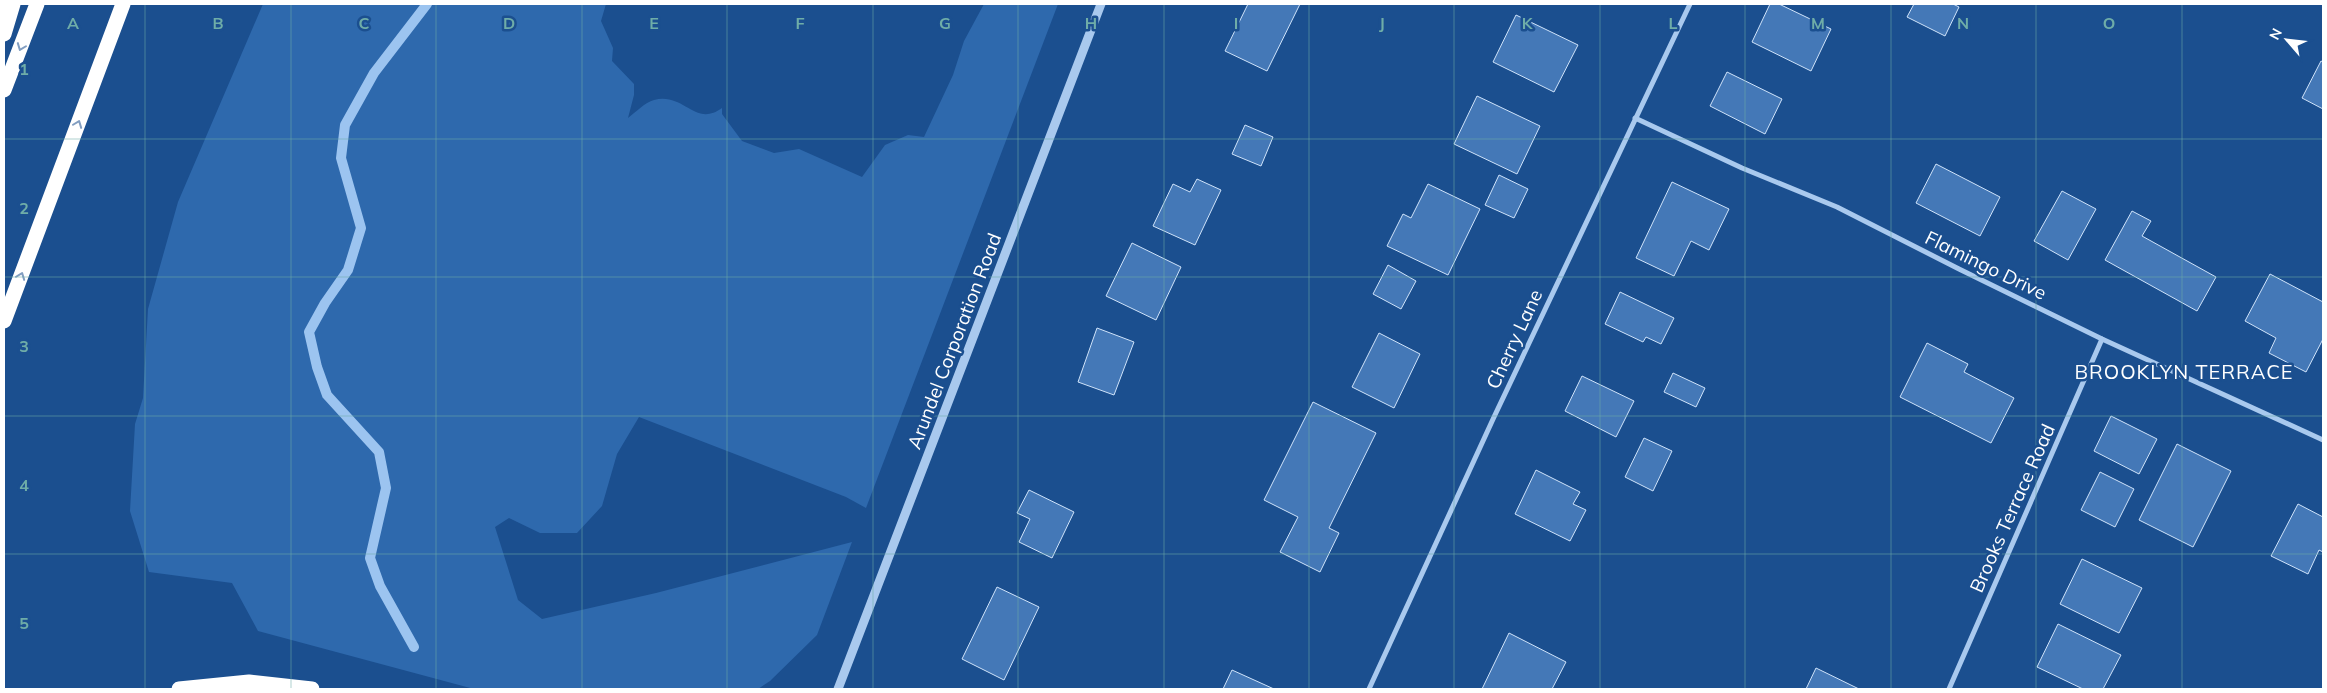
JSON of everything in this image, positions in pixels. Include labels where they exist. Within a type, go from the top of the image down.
[{"type":"highway","points":[[4,34],[13,4]]},
{"type":"highway","points":[[4,90],[37,4]]},
{"type":"highway","points":[[4,321],[123,4]]},
{"type":"highway","points":[[179,689],[249,682],[312,689]]},
{"type":"street","name":"Arundel Corporation Road","points":[[838,689],[1100,4]]},
{"type":"street","name":"Cherry Lane","points":[[1369,689],[1690,4]]},
{"type":"street","name":"Flamingo Drive","points":[[1635,118],[1742,168],[1837,207],[2102,339],[2323,440]]},
{"type":"street","name":"Brooks Terrace Road","points":[[1949,689],[2102,339]]},
{"type":"shaded area","points":[[263,4],[606,4],[601,21],[613,48],[612,61],[634,84],[634,95],[628,118],[647,103],[654,100],[664,99],[673,101],[704,114],[713,113],[722,108],[722,114],[742,141],[774,153],[799,149],[862,177],[885,145],[908,135],[924,137],[953,75],[964,41],[984,4],[1058,4],[866,508],[846,497],[639,417],[617,454],[602,506],[577,533],[540,533],[509,518],[495,527],[518,600],[542,619],[656,593],[852,542],[817,635],[770,681],[758,689],[474,689],[258,631],[232,583],[149,572],[130,511],[135,424],[143,398],[148,309],[178,202]]},
{"type":"building","points":[[1248,4],[1300,4],[1267,71],[1225,51]]},
{"type":"building","points":[[1770,4],[1779,4],[1831,29],[1811,71],[1752,42]]},
{"type":"building","points":[[1914,4],[1953,4],[1959,7],[1945,36],[1907,17]]},
{"type":"building","points":[[1516,15],[1578,45],[1554,92],[1493,62]]},
{"type":"building","points":[[2321,61],[2323,62],[2323,109],[2302,98]]},
{"type":"building","points":[[1727,72],[1782,99],[1765,134],[1710,106]]},
{"type":"building","points":[[1477,96],[1540,126],[1517,174],[1454,144]]},
{"type":"building","points":[[1245,125],[1273,137],[1261,166],[1232,154]]},
{"type":"building","points":[[1936,164],[2000,197],[1980,236],[1916,203]]},
{"type":"building","points":[[1499,175],[1528,189],[1514,218],[1485,205]]},
{"type":"building","points":[[1197,179],[1221,190],[1195,245],[1153,226],[1173,184],[1190,192]]},
{"type":"building","points":[[1672,182],[1729,209],[1709,250],[1691,241],[1674,276],[1636,258]]},
{"type":"building","points":[[1428,184],[1480,209],[1448,275],[1387,246],[1403,214],[1411,218]]},
{"type":"building","points":[[2062,191],[2096,209],[2068,260],[2034,241]]},
{"type":"building","points":[[2132,211],[2151,221],[2142,236],[2216,277],[2197,311],[2105,260]]},
{"type":"building","points":[[1132,243],[1181,267],[1156,320],[1106,296]]},
{"type":"building","points":[[1388,265],[1416,281],[1401,309],[1373,294]]},
{"type":"building","points":[[2270,274],[2323,302],[2323,339],[2306,372],[2269,353],[2276,338],[2245,321]]},
{"type":"building","points":[[1620,292],[1674,318],[1661,344],[1646,337],[1643,342],[1605,324]]},
{"type":"building","points":[[1097,328],[1134,342],[1114,395],[1078,382]]},
{"type":"building","points":[[1379,333],[1420,354],[1394,408],[1352,387]]},
{"type":"building","points":[[1927,343],[1968,364],[1964,372],[2014,398],[1991,443],[1900,397]]},
{"type":"building","points":[[1673,373],[1705,388],[1696,407],[1664,392]]},
{"type":"building","points":[[1582,376],[1634,401],[1616,437],[1565,411]]},
{"type":"building","points":[[1313,402],[1376,433],[1329,528],[1339,533],[1320,572],[1280,552],[1298,517],[1264,500]]},
{"type":"building","points":[[2111,416],[2157,439],[2139,474],[2094,451]]},
{"type":"building","points":[[1644,438],[1672,451],[1653,491],[1625,477]]},
{"type":"building","points":[[2177,444],[2231,471],[2193,547],[2139,520]]},
{"type":"building","points":[[1536,470],[1580,492],[1573,504],[1586,510],[1570,541],[1515,514]]},
{"type":"building","points":[[2100,472],[2134,489],[2115,527],[2081,510]]},
{"type":"building","points":[[1029,490],[1074,512],[1052,558],[1019,542],[1030,519],[1017,513]]},
{"type":"building","points":[[2298,504],[2323,517],[2323,552],[2319,550],[2308,574],[2271,556]]},
{"type":"building","points":[[2082,559],[2142,588],[2119,633],[2060,604]]},
{"type":"building","points":[[997,587],[1039,607],[1004,680],[962,659]]},
{"type":"building","points":[[2058,624],[2121,655],[2103,689],[2083,689],[2037,667]]},
{"type":"building","points":[[1509,633],[1566,662],[1552,689],[1482,689]]},
{"type":"building","points":[[1816,668],[1859,689],[1806,689]]},
{"type":"building","points":[[1232,670],[1274,689],[1223,689]]},
{"type":"waterway","points":[[414,647],[380,586],[370,558],[386,488],[379,452],[327,395],[317,367],[309,332],[325,303],[348,270],[361,228],[341,158],[345,125],[374,73],[427,4]]},
{"type":"district","name":"BROOKLYN TERRACE","points":[[2184,371]]}]
